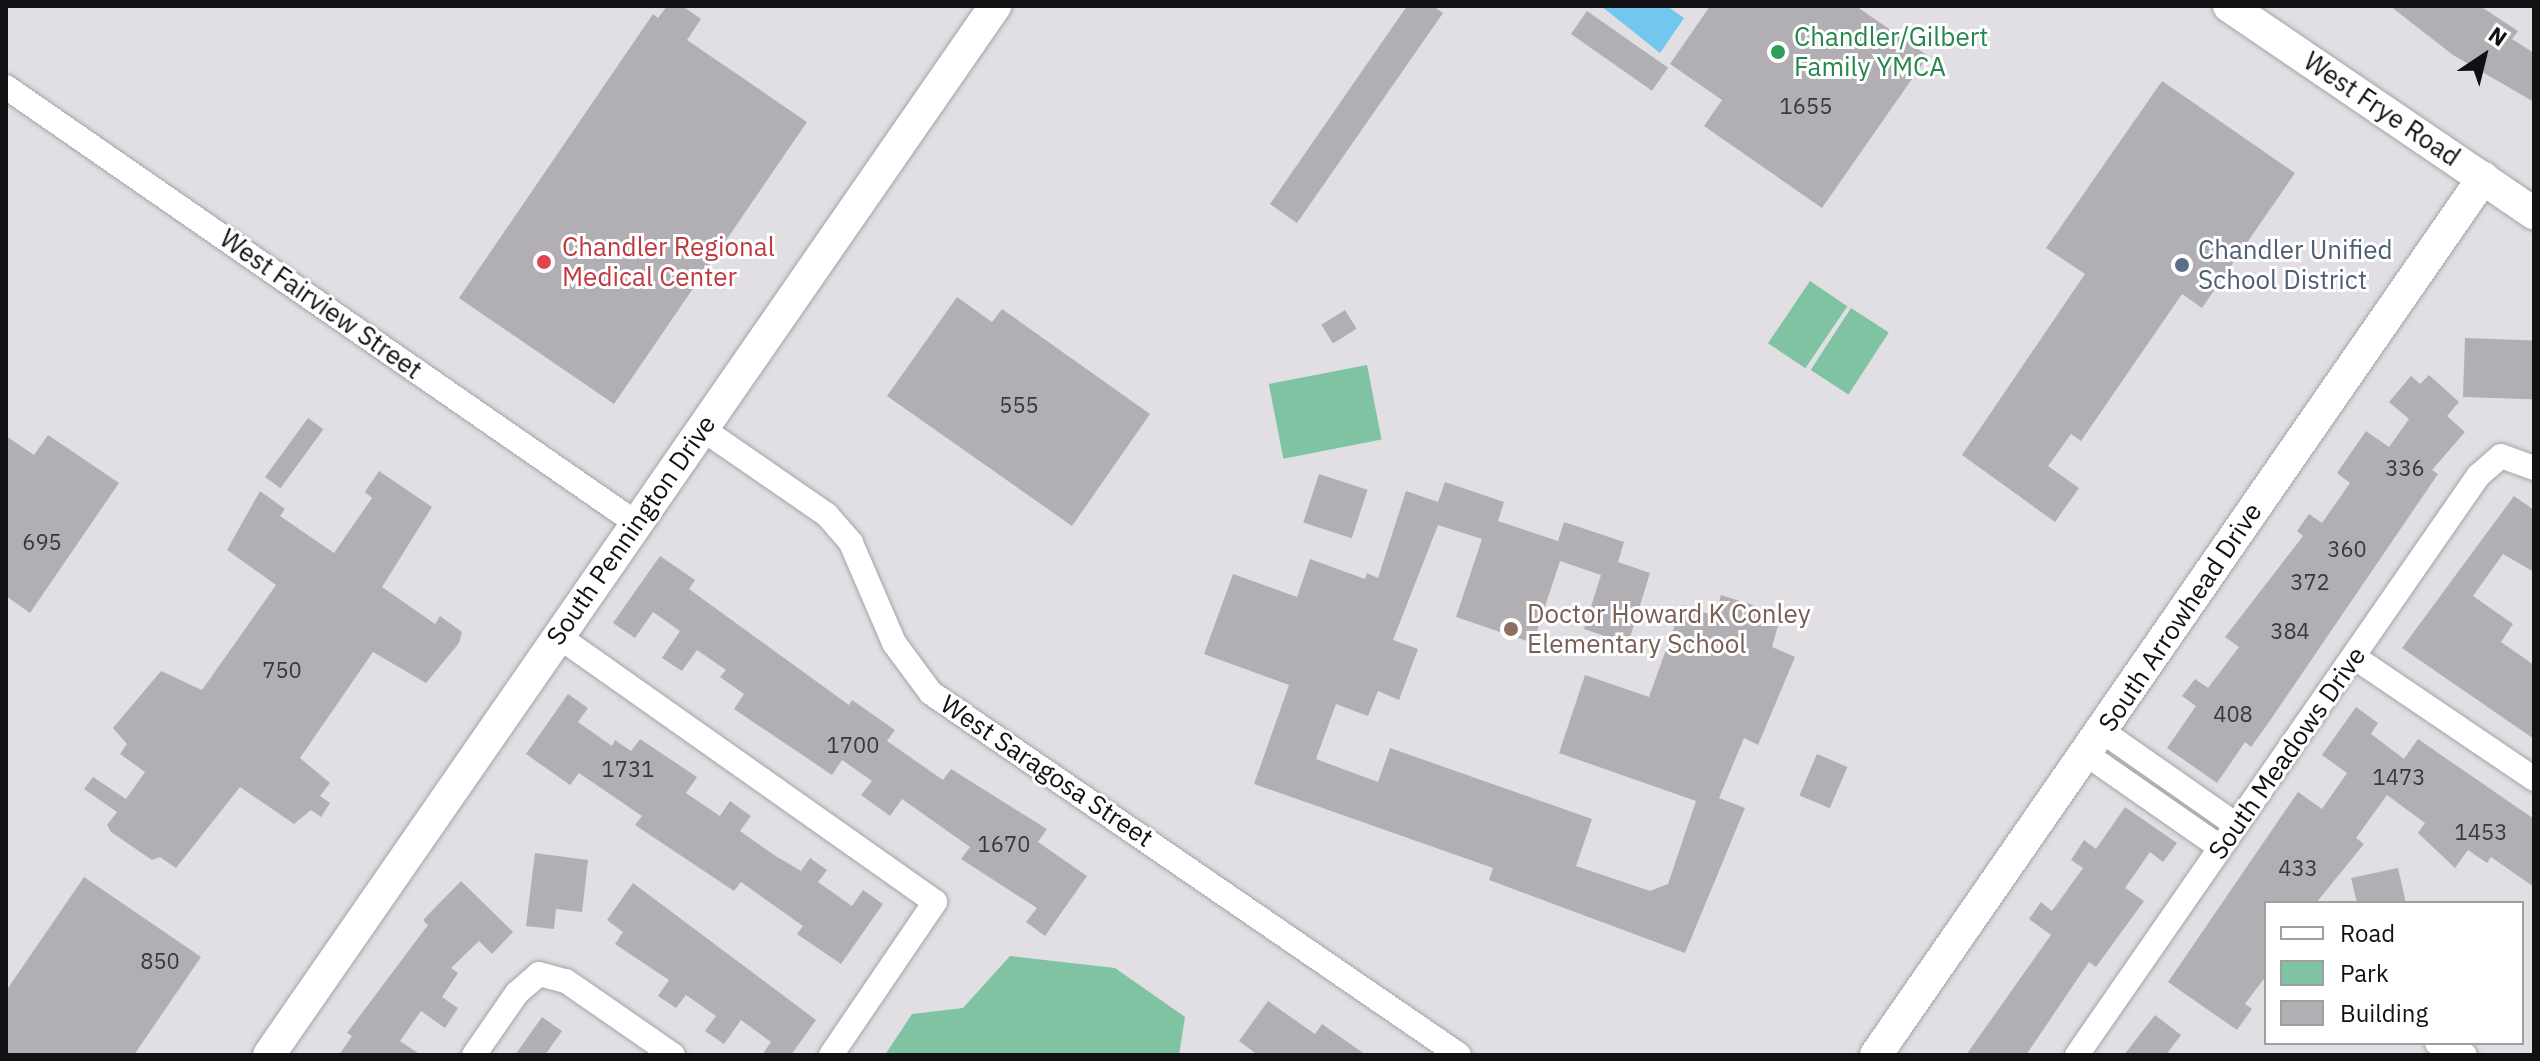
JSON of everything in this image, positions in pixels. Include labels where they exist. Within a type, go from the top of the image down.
[{"type":"street","name":"South Pennington Drive","points":[[269,1055],[995,6]]},
{"type":"street","name":"West Frye Road","points":[[2229,6],[2534,213]]},
{"type":"street","name":"West Fairview Street","points":[[6,87],[636,523]]},
{"type":"street","name":"South Arrowhead Drive","points":[[1876,1055],[2483,178]]},
{"type":"street","name":"West Saragosa Street","points":[[701,428],[827,515],[851,543],[894,643],[931,693],[1459,1055]]},
{"type":"street","name":"South Meadows Drive","points":[[2077,1055],[2478,476],[2501,456],[2534,468]]},
{"type":"street","points":[[558,636],[935,902],[831,1055]]},
{"type":"street","points":[[2354,657],[2534,779]]},
{"type":"street","points":[[2094,742],[2236,825]]},
{"type":"street","points":[[2094,742],[2220,847]]},
{"type":"street","points":[[474,1055],[517,993],[539,974],[566,981],[673,1055]]},
{"type":"street","points":[[2442,1045],[2465,1055]]},
{"type":"green space","points":[[1810,281],[1847,306],[1805,368],[1768,343]]},
{"type":"green space","points":[[1851,308],[1889,333],[1848,395],[1811,370]]},
{"type":"green space","points":[[1367,365],[1382,440],[1283,459],[1269,384]]},
{"type":"green space","points":[[1010,956],[1115,968],[1185,1017],[1179,1055],[885,1055],[912,1014],[963,1008]]},
{"type":"water","points":[[1601,6],[1667,6],[1684,18],[1660,53]]},
{"type":"building","points":[[667,6],[682,6],[701,19],[687,40],[807,122],[614,404],[459,298],[653,14],[658,18]]},
{"type":"building","points":[[1407,6],[1433,6],[1443,13],[1297,223],[1270,204]]},
{"type":"building","points":[[1710,6],[1856,6],[1928,56],[1822,208],[1704,126],[1722,100],[1670,64]]},
{"type":"building","points":[[2390,6],[2480,6],[2518,31],[2512,39],[2534,53],[2534,102],[2453,55]]},
{"type":"building","points":[[1587,11],[1668,68],[1652,91],[1571,34]]},
{"type":"building","points":[[2162,81],[2295,173],[2202,308],[2182,294],[2081,441],[2071,434],[2048,466],[2079,488],[2055,522],[1962,455],[2085,274],[2046,248]]},
{"type":"building","points":[[957,297],[992,322],[1002,309],[1150,414],[1072,526],[887,396]]},
{"type":"building","points":[[1345,310],[1357,329],[1333,343],[1321,325]]},
{"type":"building","points":[[2465,338],[2534,340],[2532,399],[2463,397]]},
{"type":"building","points":[[2429,375],[2459,402],[2447,416],[2465,432],[2432,470],[2438,474],[2269,722],[2251,747],[2245,742],[2217,783],[2167,748],[2196,706],[2182,696],[2195,679],[2208,688],[2239,647],[2225,637],[2303,536],[2297,531],[2309,514],[2322,523],[2350,483],[2337,473],[2366,431],[2389,447],[2409,419],[2389,402],[2411,376],[2420,384]]},
{"type":"building","points":[[308,418],[323,429],[280,488],[265,477]]},
{"type":"building","points":[[48,435],[119,483],[30,613],[6,596],[6,436],[34,455]]},
{"type":"building","points":[[379,471],[432,507],[382,587],[435,624],[440,616],[462,632],[459,643],[426,683],[373,652],[300,758],[330,783],[320,796],[330,803],[321,817],[311,810],[294,824],[240,787],[176,868],[160,857],[152,860],[111,832],[107,825],[117,812],[84,789],[93,777],[126,799],[145,772],[120,754],[127,744],[113,728],[161,671],[202,690],[276,585],[227,550],[260,491],[285,509],[280,516],[334,553],[372,498],[365,492]]},
{"type":"building","points":[[1319,474],[1368,490],[1352,538],[1303,523]]},
{"type":"building","points":[[1445,482],[1504,502],[1498,521],[1558,541],[1564,522],[1624,542],[1618,562],[1650,573],[1628,644],[1584,629],[1601,575],[1560,561],[1533,643],[1456,617],[1482,539],[1438,525],[1393,640],[1418,649],[1399,700],[1378,691],[1368,716],[1336,704],[1316,759],[1378,782],[1390,748],[1592,819],[1576,866],[1650,891],[1668,884],[1696,801],[1559,753],[1585,675],[1649,697],[1682,605],[1715,616],[1721,595],[1781,614],[1772,647],[1795,657],[1758,745],[1744,738],[1719,798],[1745,808],[1685,953],[1489,880],[1493,868],[1254,784],[1289,685],[1204,654],[1233,574],[1297,597],[1310,559],[1365,579],[1367,573],[1378,578],[1406,491],[1438,502]]},
{"type":"building","points":[[2514,496],[2534,510],[2534,572],[2503,554],[2473,596],[2513,624],[2501,642],[2534,665],[2534,739],[2402,648]]},
{"type":"building","points":[[660,556],[695,580],[689,589],[849,705],[852,700],[895,730],[887,741],[943,780],[951,769],[1047,829],[1038,842],[1087,876],[1045,936],[1026,922],[1037,908],[961,859],[970,847],[902,799],[890,816],[861,795],[872,781],[842,760],[832,775],[734,709],[744,694],[720,677],[726,670],[697,650],[682,671],[662,658],[680,631],[653,612],[635,638],[613,623]]},
{"type":"building","points":[[568,694],[588,708],[578,722],[612,746],[615,740],[631,751],[640,739],[697,777],[686,793],[720,816],[730,801],[751,816],[740,831],[774,855],[801,871],[810,858],[827,870],[818,882],[852,906],[863,890],[883,904],[841,964],[797,934],[803,926],[741,882],[734,891],[635,825],[642,816],[579,773],[570,785],[526,754]]},
{"type":"building","points":[[2356,707],[2378,723],[2371,734],[2404,759],[2418,739],[2534,819],[2534,887],[2491,857],[2487,863],[2468,850],[2455,868],[2418,833],[2425,823],[2387,795],[2356,838],[2364,844],[2318,901],[2264,901],[2264,979],[2245,1004],[2252,1009],[2237,1030],[2168,982],[2298,792],[2322,809],[2347,773],[2322,755]]},
{"type":"building","points":[[1817,754],[1847,767],[1830,808],[1799,795]]},
{"type":"building","points":[[2125,807],[2177,843],[2163,862],[2150,852],[2125,888],[2144,901],[2096,967],[2089,962],[2026,1055],[1966,1055],[2051,935],[2029,919],[2041,902],[2052,911],[2083,868],[2071,860],[2084,840],[2096,849]]},
{"type":"building","points":[[535,853],[588,860],[582,912],[556,909],[554,929],[526,926]]},
{"type":"building","points":[[2398,868],[2406,901],[2357,901],[2351,878]]},
{"type":"building","points":[[84,877],[201,957],[134,1055],[6,1055],[6,991]]},
{"type":"building","points":[[461,881],[513,932],[492,954],[479,941],[451,968],[458,973],[442,997],[458,1008],[445,1028],[421,1011],[400,1041],[421,1055],[339,1055],[352,1036],[347,1033],[428,925],[423,920]]},
{"type":"building","points":[[633,883],[816,1020],[791,1055],[762,1055],[771,1042],[741,1020],[724,1044],[705,1031],[716,1016],[686,995],[676,1008],[658,996],[669,980],[615,944],[623,932],[607,920]]},
{"type":"building","points":[[1268,1001],[1315,1034],[1322,1024],[1366,1055],[1258,1055],[1239,1041]]},
{"type":"building","points":[[2155,1015],[2181,1035],[2166,1055],[2124,1055]]},
{"type":"building","points":[[542,1017],[562,1031],[545,1055],[515,1055]]},
{"type":"place","name":"Chandler/Gilbert Family YMCA","points":[[1778,52]]},
{"type":"place","name":"Chandler Regional Medical Center","points":[[544,262]]},
{"type":"place","name":"Chandler Unified School District","points":[[2182,265]]},
{"type":"place","name":"Doctor Howard K Conley Elementary School","points":[[1511,629]]}]
